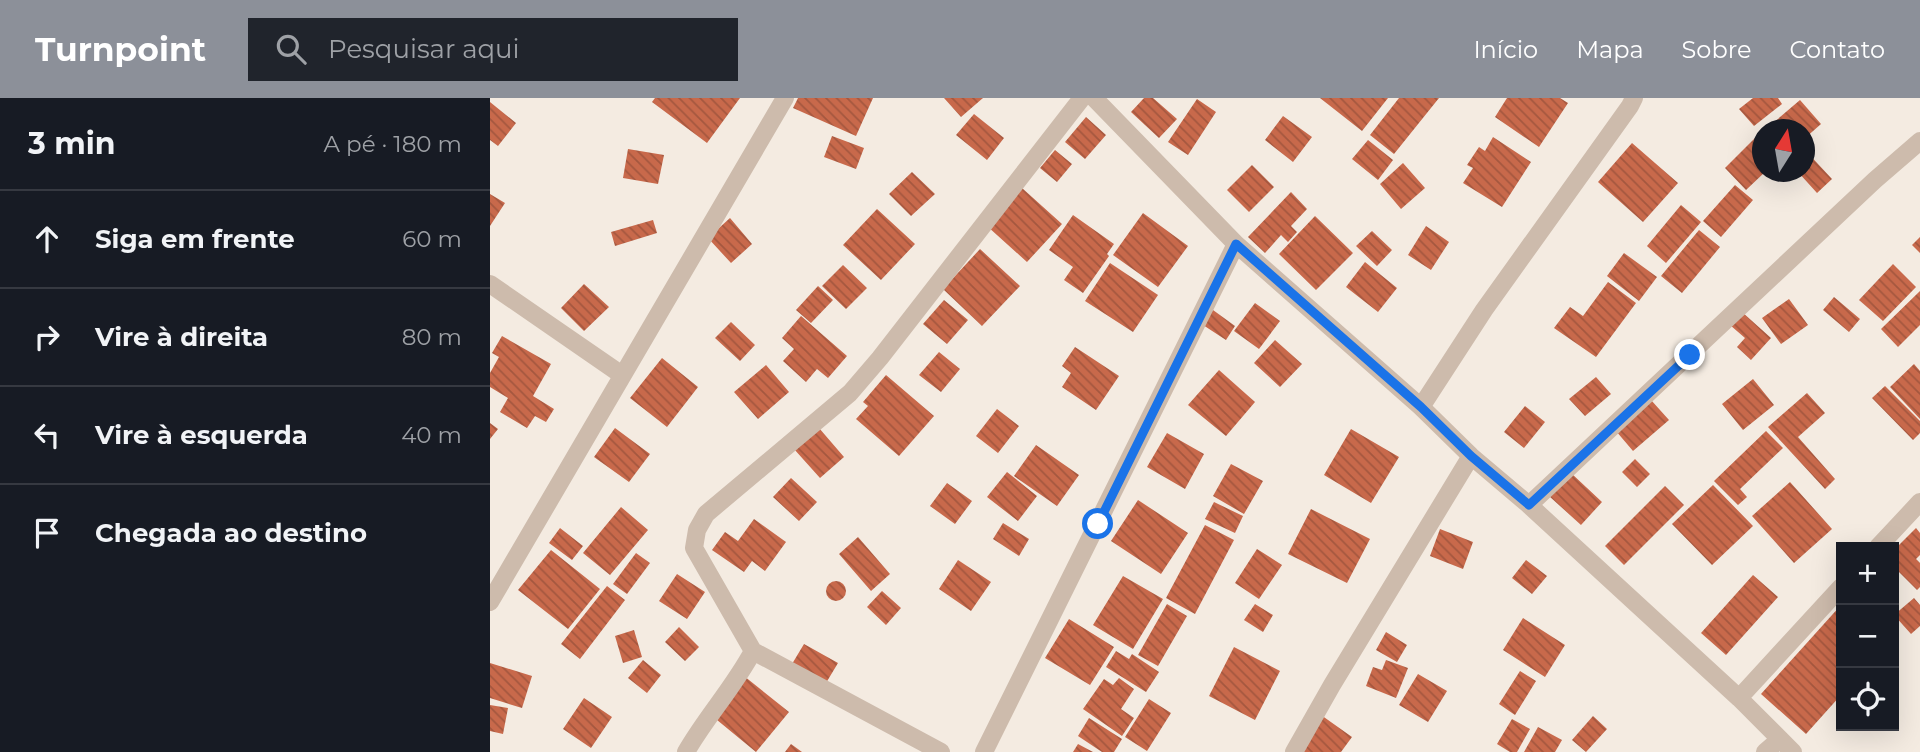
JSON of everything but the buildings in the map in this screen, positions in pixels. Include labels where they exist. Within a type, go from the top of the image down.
[{"type":"street","points":[[490,602],[785,98]]},
{"type":"street","points":[[941,752],[753,651],[694,548],[697,530],[706,514],[850,393],[1082,98]]},
{"type":"street","points":[[1094,98],[1236,244],[1529,505],[1793,752]]},
{"type":"street","points":[[1421,407],[1627,101]]},
{"type":"street","points":[[1529,505],[1920,141]]},
{"type":"street","points":[[984,752],[1236,244]]},
{"type":"street","points":[[490,284],[622,375]]},
{"type":"street","points":[[1294,752],[1338,674],[1471,456]]},
{"type":"street","points":[[1883,542],[1920,502]]},
{"type":"street","points":[[1738,698],[1836,592]]},
{"type":"street","points":[[686,752],[702,725],[743,670],[753,651]]},
{"type":"street","points":[[1765,752],[1780,739]]},
{"type":"route","points":[[1098,524],[1236,244],[1529,505],[1690,355]]}]
